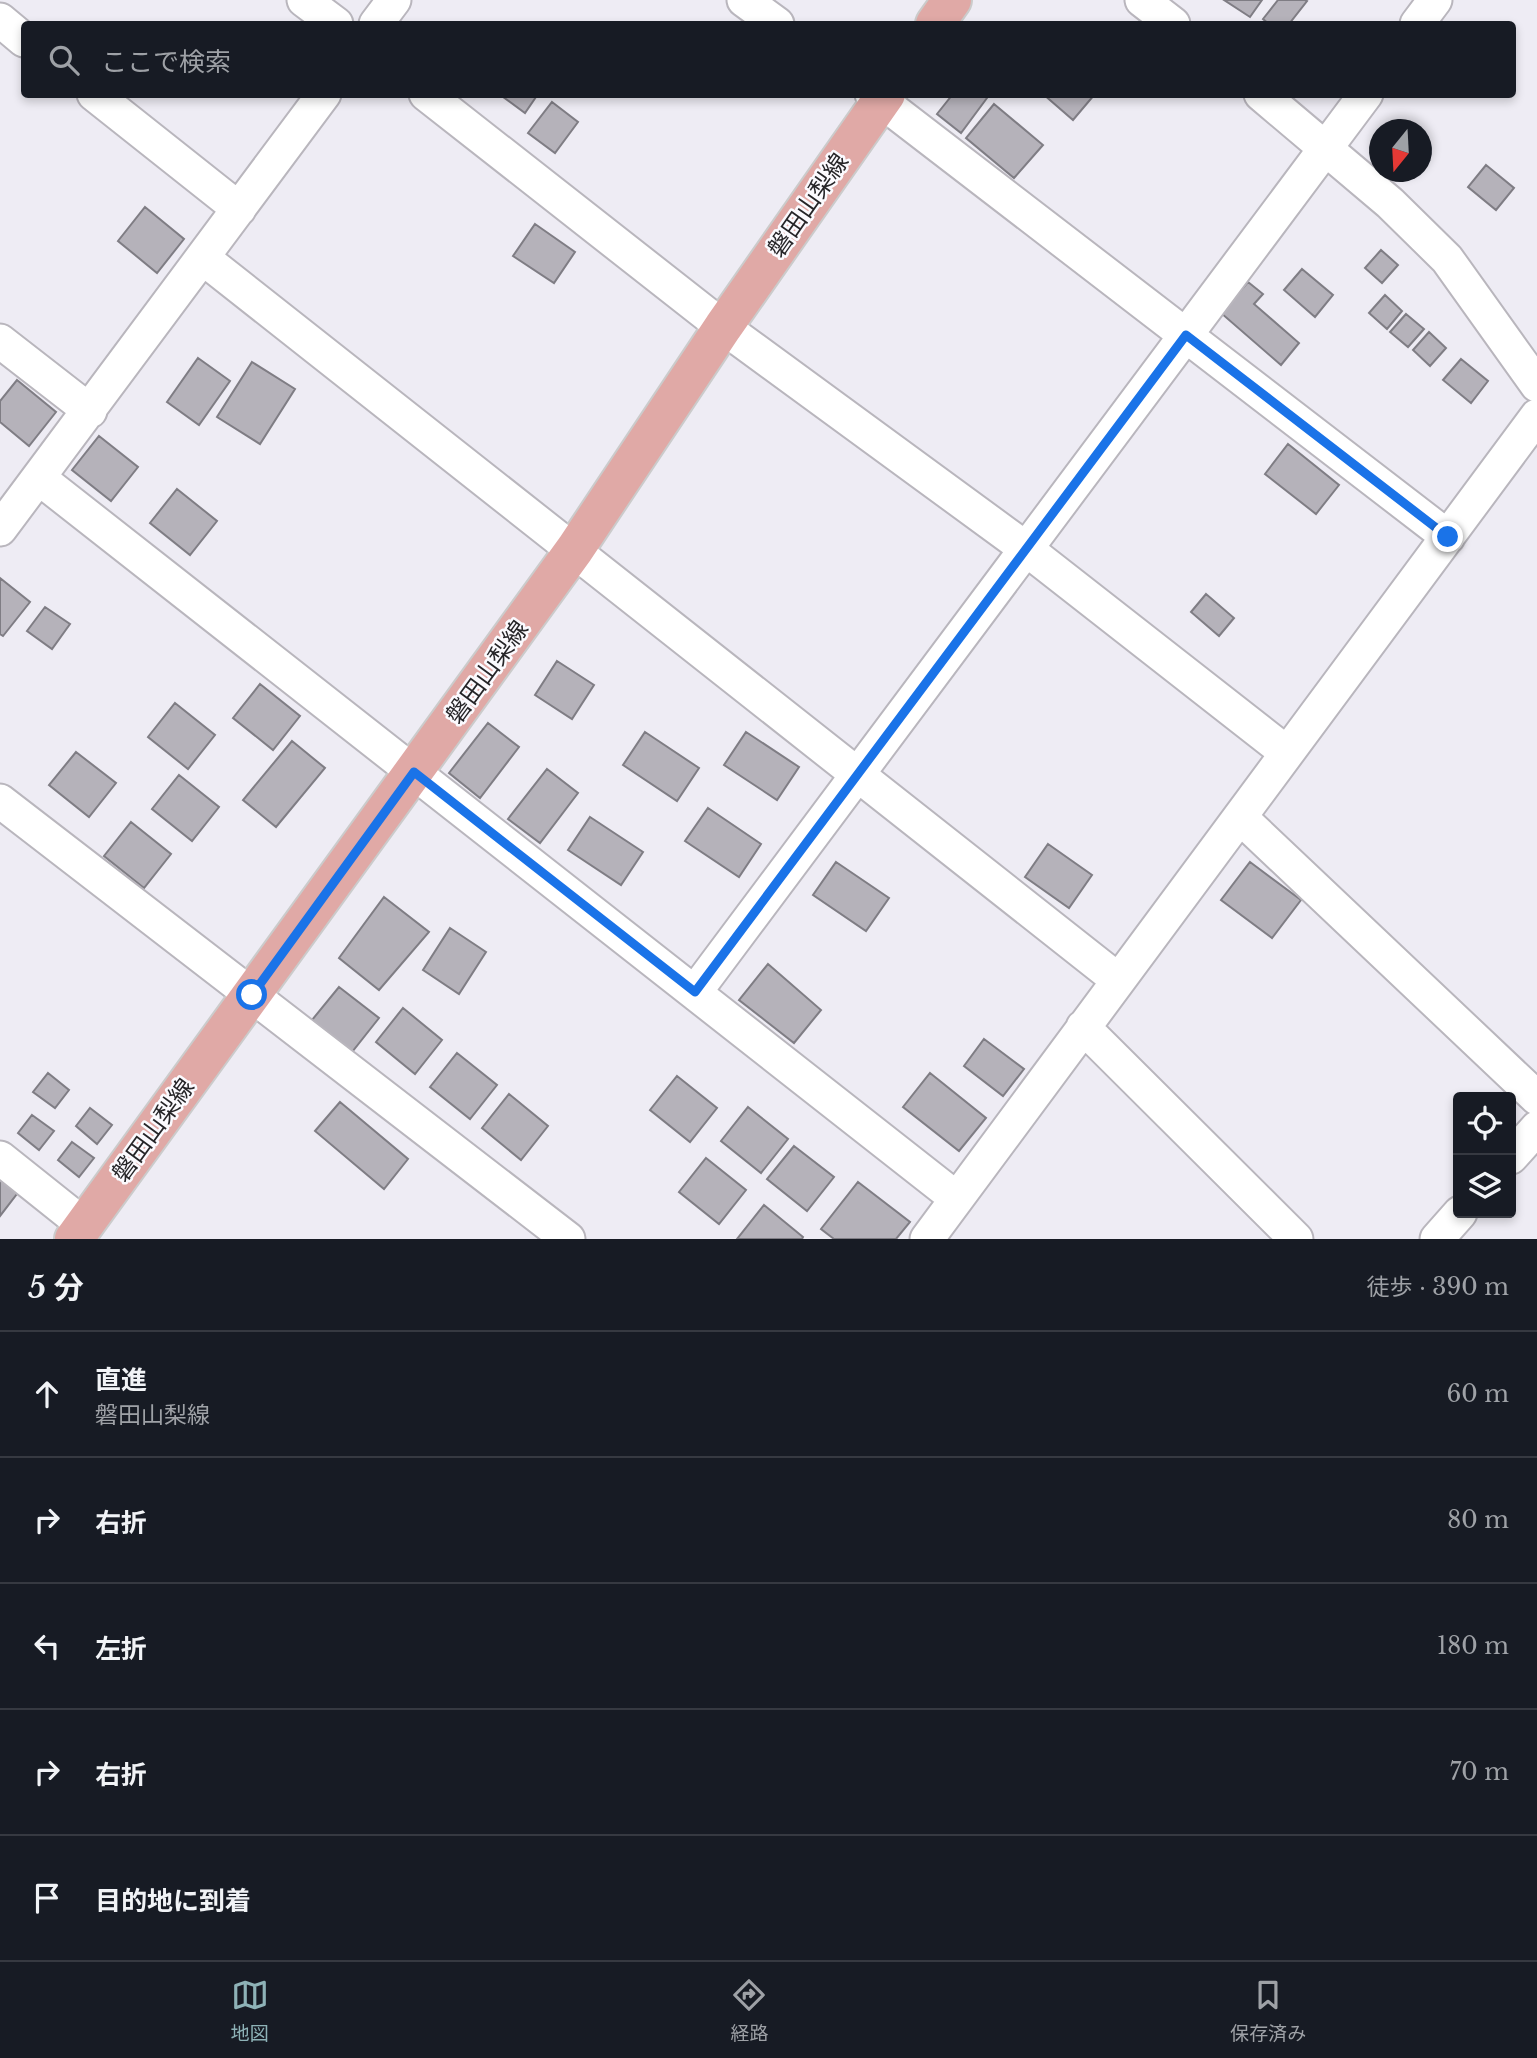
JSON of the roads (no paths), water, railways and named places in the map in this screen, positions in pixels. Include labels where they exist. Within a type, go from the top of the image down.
[{"type":"main road","points":[[937,21],[952,0]]},
{"type":"main road","name":"磐田山梨線","points":[[88,1231],[252,995],[575,549],[878,98]]},
{"type":"street","points":[[304,0],[332,21]]},
{"type":"street","points":[[378,21],[394,0]]},
{"type":"street","points":[[744,0],[773,21]]},
{"type":"street","points":[[1142,0],[1169,21]]},
{"type":"street","points":[[1419,21],[1434,0]]},
{"type":"street","points":[[0,20],[21,38]]},
{"type":"street","points":[[99,98],[239,209]]},
{"type":"street","points":[[0,528],[90,411],[321,98]]},
{"type":"street","points":[[431,98],[723,327],[1025,548],[1287,753]]},
{"type":"street","points":[[880,98],[1448,537]]},
{"type":"street","points":[[1266,98],[1327,147],[1447,259],[1537,386]]},
{"type":"street","points":[[695,992],[1363,98]]},
{"type":"street","points":[[203,258],[1118,979]]},
{"type":"street","points":[[0,341],[90,411]]},
{"type":"street","points":[[927,1239],[1537,416]]},
{"type":"street","points":[[39,478],[956,1198]]},
{"type":"street","points":[[0,802],[568,1239]]},
{"type":"street","points":[[1240,817],[1537,1098]]},
{"type":"street","points":[[1083,1027],[1296,1239]]},
{"type":"street","points":[[1513,1155],[1537,1128]]},
{"type":"street","points":[[0,1158],[88,1231]]},
{"type":"street","points":[[1437,1239],[1456,1218]]}]
